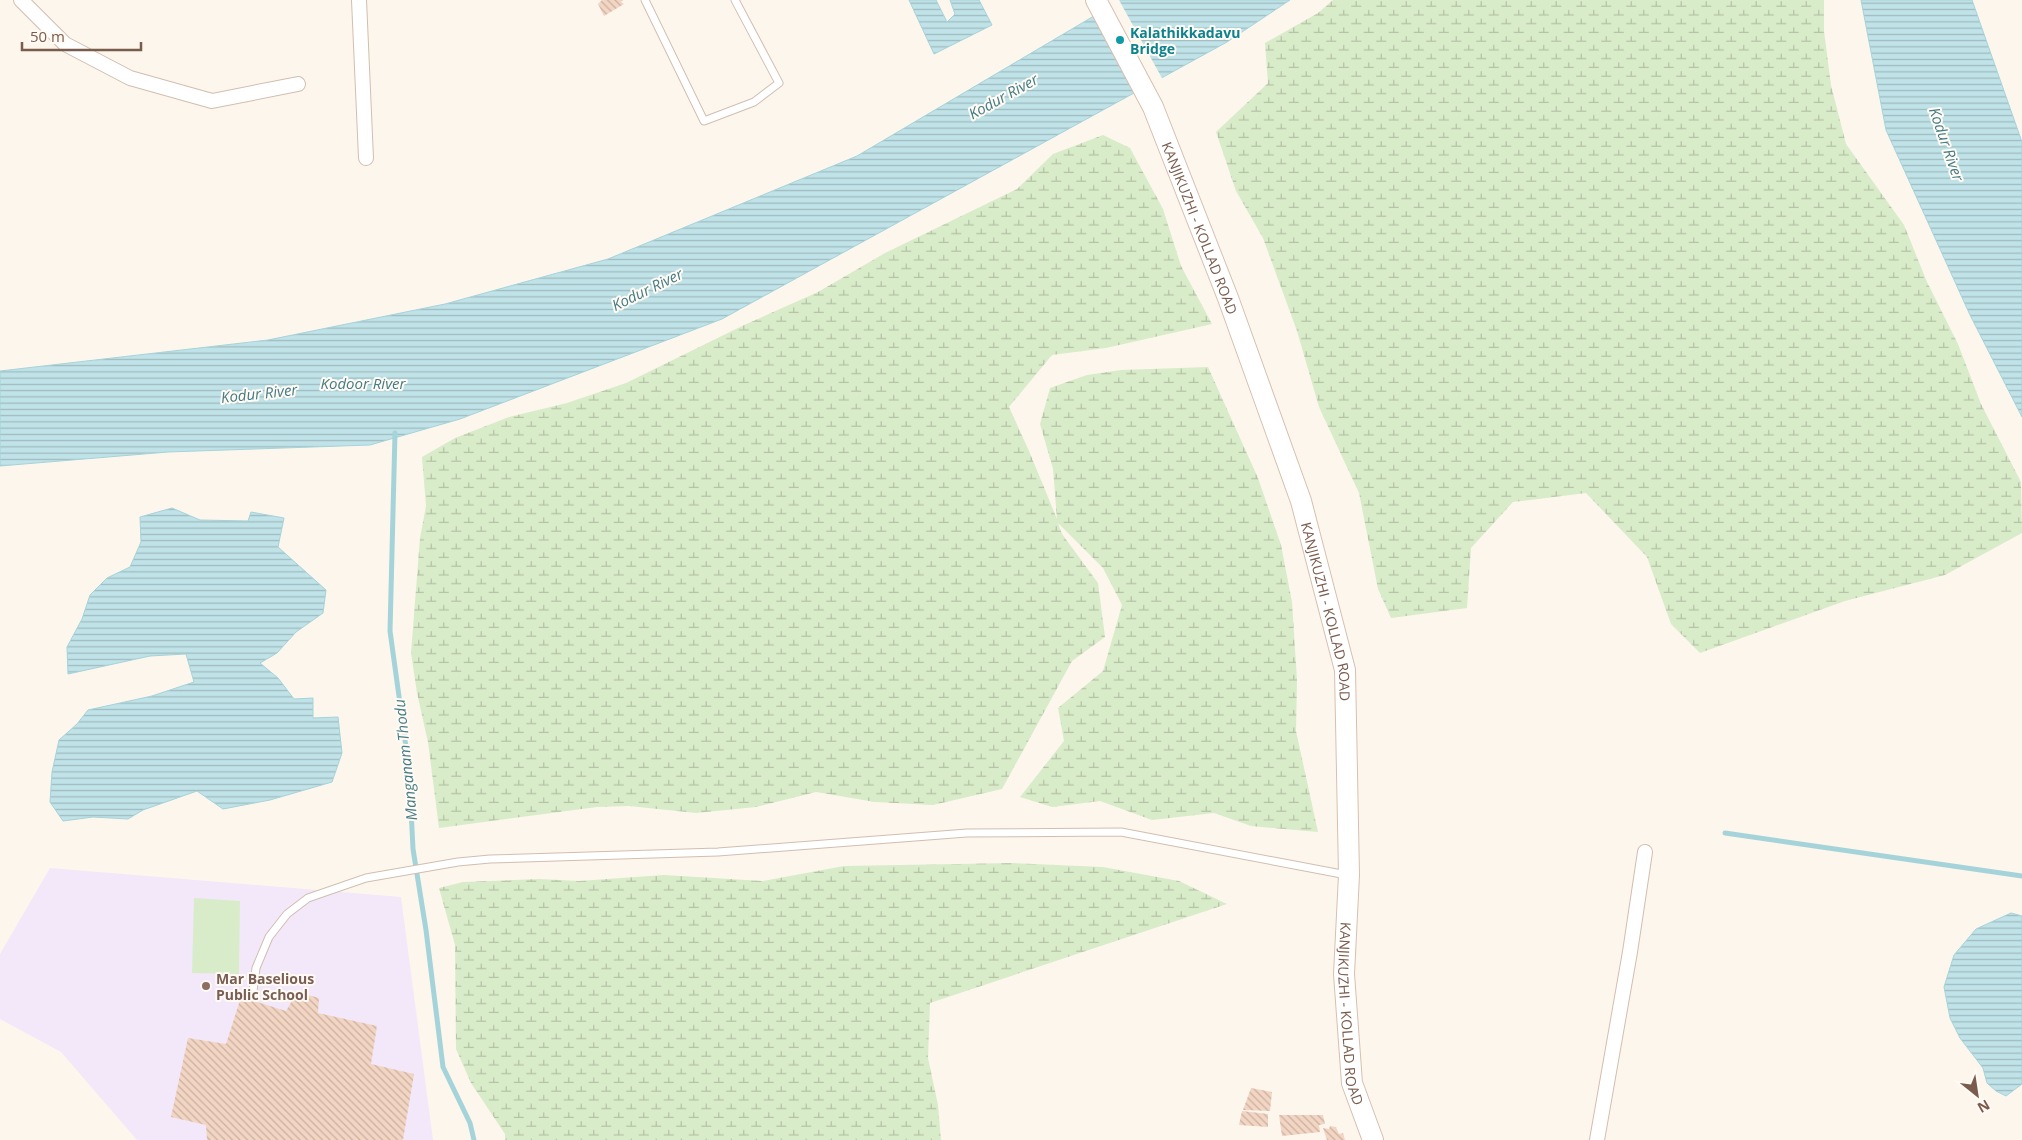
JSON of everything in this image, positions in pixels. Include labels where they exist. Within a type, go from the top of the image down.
[{"type":"main road","name":"KANJIKUZHI - KOLLAD ROAD","points":[[1096,0],[1153,107],[1228,298],[1301,500],[1345,670],[1349,876],[1344,974],[1352,1083],[1372,1140]]},
{"type":"street","points":[[21,0],[65,44],[130,78],[212,101],[298,84]]},
{"type":"street","points":[[359,0],[366,158]]},
{"type":"street","points":[[1597,1140],[1630,952],[1645,852]]},
{"type":"lane","points":[[645,0],[704,121],[754,102],[779,83],[735,0]]},
{"type":"lane","points":[[253,990],[256,968],[264,947],[276,927],[287,914],[316,894],[366,878],[458,862],[718,852],[967,833],[1121,832],[1349,876]]},
{"type":"shaded area","name":"Mar Baselious Public School","points":[[50,868],[401,897],[433,1140],[137,1140],[61,1052],[0,1019],[0,954]]},
{"type":"green space","points":[[1333,0],[1824,0],[1824,31],[1831,85],[1846,144],[1904,225],[1927,282],[1958,344],[1981,404],[2021,482],[2022,533],[1945,575],[1845,601],[1700,653],[1671,624],[1647,557],[1586,493],[1513,502],[1471,548],[1467,608],[1391,618],[1378,589],[1359,493],[1319,407],[1297,331],[1263,238],[1236,191],[1216,132],[1268,83],[1265,43],[1318,13]]},
{"type":"green space","points":[[1103,135],[1130,148],[1163,209],[1181,266],[1212,324],[1106,348],[1052,355],[1009,407],[1057,519],[1053,469],[1040,424],[1050,388],[1087,375],[1121,370],[1208,367],[1258,478],[1281,545],[1292,602],[1297,680],[1296,731],[1318,832],[1251,826],[1214,813],[1152,820],[1100,801],[1052,807],[1020,797],[1064,741],[1058,708],[1103,671],[1122,605],[1103,568],[1058,523],[1062,534],[1098,583],[1105,637],[1072,661],[1002,789],[933,805],[875,802],[816,792],[756,807],[696,813],[629,806],[597,807],[439,828],[428,742],[417,693],[411,653],[420,538],[426,506],[422,457],[455,438],[509,417],[567,403],[626,383],[742,326],[818,292],[885,253],[1017,189],[1053,154]]},
{"type":"green space","points":[[1013,863],[1103,867],[1179,881],[1227,904],[930,1003],[928,1058],[938,1105],[941,1140],[505,1140],[505,1134],[471,1083],[456,1049],[455,945],[439,888],[463,882],[539,879],[579,881],[664,875],[763,881],[844,866]]},
{"type":"green space","points":[[194,898],[240,901],[239,974],[192,973]]},
{"type":"water","points":[[909,0],[936,0],[947,22],[955,14],[950,0],[979,0],[992,25],[934,54]]},
{"type":"water","name":"Kodoor River","points":[[1121,0],[1290,0],[1227,42],[722,319],[460,419],[370,445],[168,452],[0,466],[0,371],[268,340],[445,304],[608,259],[857,156]]},
{"type":"water","name":"Kodur River","points":[[1861,0],[1972,0],[2022,142],[2022,417],[1970,315],[1886,130]]},
{"type":"water","points":[[172,508],[200,520],[248,521],[251,512],[284,518],[278,547],[326,590],[323,613],[296,632],[277,653],[260,663],[278,678],[294,699],[313,698],[313,718],[338,717],[342,753],[332,782],[270,800],[223,809],[197,791],[143,810],[128,819],[93,817],[63,821],[50,802],[52,772],[59,740],[77,724],[88,710],[152,696],[194,682],[186,654],[150,656],[68,674],[67,647],[82,619],[90,595],[107,578],[130,567],[141,542],[140,517]]},
{"type":"water","points":[[2011,913],[2022,916],[2022,1084],[2006,1096],[1996,1091],[1987,1083],[1983,1068],[1960,1038],[1950,1018],[1944,987],[1954,955],[1976,929]]},
{"type":"pier","name":"Kalathikkadavu Bridge","points":[[1119,0],[1163,80],[1139,93],[1096,12]]},
{"type":"building","points":[[602,0],[623,0],[621,2],[624,4],[604,16],[598,4]]},
{"type":"building","points":[[297,992],[319,998],[318,1013],[377,1026],[371,1064],[414,1074],[403,1140],[207,1140],[206,1125],[171,1117],[188,1038],[226,1044],[241,997],[286,1011]]},
{"type":"building","points":[[1251,1088],[1272,1092],[1270,1111],[1243,1110]]},
{"type":"building","points":[[1242,1111],[1268,1114],[1268,1127],[1239,1125]]},
{"type":"building","points":[[1279,1115],[1323,1115],[1325,1124],[1319,1125],[1320,1132],[1282,1136]]},
{"type":"building","points":[[1330,1126],[1336,1127],[1339,1134],[1343,1133],[1345,1140],[1327,1140],[1323,1128],[1329,1129]]},
{"type":"waterway","name":"Manganam Thodu","points":[[395,433],[390,631],[409,769],[413,849],[426,930],[443,1067],[470,1123],[474,1140]]},
{"type":"waterway","points":[[1725,833],[2022,876]]},
{"type":"place","name":"Kalathikkadavu Bridge","points":[[1120,40]]},
{"type":"place","name":"Mar Baselious Public School","points":[[206,986]]}]
